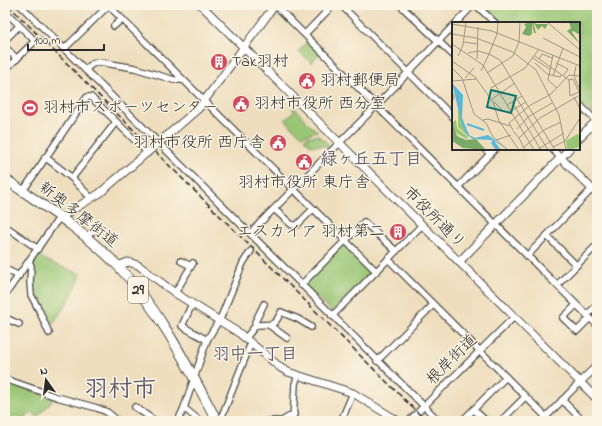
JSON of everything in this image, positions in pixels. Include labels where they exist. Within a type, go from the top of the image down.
[{"type":"main road","name":"新奥多摩街道","points":[[5,179],[86,236],[118,266],[158,316],[217,421]]},
{"type":"street","points":[[20,5],[438,421]]},
{"type":"street","points":[[64,49],[108,5],[376,271]]},
{"type":"street","name":"市役所通り","points":[[201,5],[597,399]]},
{"type":"street","points":[[5,295],[61,217],[110,185],[205,102],[275,5],[597,325]]},
{"type":"street","points":[[305,34],[333,5]]},
{"type":"street","points":[[341,5],[452,116]]},
{"type":"street","points":[[400,5],[452,54]]},
{"type":"street","points":[[457,22],[475,5],[494,22]]},
{"type":"street","points":[[5,11],[34,41],[5,72]]},
{"type":"street","points":[[114,26],[122,19]]},
{"type":"street","points":[[5,40],[19,26]]},
{"type":"street","points":[[250,233],[340,143],[452,27]]},
{"type":"street","points":[[5,47],[17,59]]},
{"type":"street","points":[[85,70],[92,64],[99,62],[135,68],[174,80],[183,80]]},
{"type":"street","points":[[23,191],[88,97],[91,97],[148,153]]},
{"type":"street","points":[[580,105],[597,121],[580,137]]},
{"type":"street","points":[[72,178],[116,122]]},
{"type":"street","points":[[486,150],[490,154]]},
{"type":"street","points":[[458,187],[494,150]]},
{"type":"street","points":[[527,256],[595,191],[553,150]]},
{"type":"street","points":[[459,262],[568,150]]},
{"type":"street","points":[[46,157],[72,178],[91,198]]},
{"type":"street","points":[[274,209],[292,225],[297,225],[313,209]]},
{"type":"street","points":[[301,285],[364,222],[396,251]]},
{"type":"street","points":[[332,316],[422,225]]},
{"type":"street","points":[[5,226],[38,248]]},
{"type":"street","points":[[86,236],[97,229]]},
{"type":"street","points":[[547,236],[576,266]]},
{"type":"street","points":[[557,285],[597,245]]},
{"type":"street","points":[[178,421],[208,340],[228,303],[243,263],[251,251]]},
{"type":"street","points":[[388,259],[480,350],[546,420],[562,400],[597,366]]},
{"type":"street","points":[[29,261],[32,266],[30,282],[31,295],[49,333]]},
{"type":"street","points":[[175,293],[192,264],[181,261]]},
{"type":"street","points":[[118,266],[128,262],[138,264],[175,293],[248,341],[274,363],[288,372],[353,393],[398,421]]},
{"type":"street","points":[[5,269],[19,276]]},
{"type":"street","points":[[192,304],[182,326],[208,340]]},
{"type":"street","points":[[220,421],[248,341],[256,325],[255,322],[264,304]]},
{"type":"street","points":[[377,361],[433,305]]},
{"type":"street","points":[[576,305],[563,318],[577,331],[597,305]]},
{"type":"street","points":[[256,325],[269,325],[277,321],[281,312],[311,326]]},
{"type":"street","name":"根岸街道","points":[[409,421],[514,317]]},
{"type":"street","points":[[5,318],[19,324]]},
{"type":"street","points":[[269,325],[271,328],[287,338]]},
{"type":"street","points":[[293,421],[295,384],[298,375]]},
{"type":"street","points":[[462,421],[506,377]]},
{"type":"street","points":[[5,379],[57,397],[97,408],[106,412],[118,421]]},
{"type":"street","points":[[341,421],[353,393]]},
{"type":"street","points":[[501,421],[525,397]]},
{"type":"street","points":[[562,400],[583,421]]},
{"type":"street","points":[[135,407],[155,421]]},
{"type":"street","points":[[184,408],[200,421]]},
{"type":"street","points":[[474,410],[486,421]]},
{"type":"street","points":[[269,421],[282,421],[294,414]]},
{"type":"green space","points":[[479,5],[597,5],[597,112],[592,114],[580,102],[580,22],[497,22]]},
{"type":"green space","points":[[307,42],[320,53],[311,63],[299,51]]},
{"type":"green space","points":[[294,107],[312,127],[318,131],[302,136],[285,120],[294,111]]},
{"type":"green space","points":[[318,135],[330,146],[328,148],[324,146],[310,145],[304,139]]},
{"type":"green space","points":[[344,244],[370,270],[370,274],[331,311],[305,286],[305,283]]},
{"type":"green space","points":[[38,256],[54,264],[81,274],[72,295],[50,327],[39,310],[31,289],[33,262]]},
{"type":"green space","points":[[5,380],[52,398],[53,400],[37,417],[32,412],[23,421],[15,415],[11,421],[5,421]]},
{"type":"railway","points":[[8,5],[426,421]]},
{"type":"place","name":"Tak羽村","points":[[219,62]]},
{"type":"place","name":"羽村郵便局","points":[[307,81]]},
{"type":"place","name":"羽村市役所 西分室","points":[[241,104]]},
{"type":"place","name":"羽村市スポーツセンター","points":[[30,108]]},
{"type":"place","name":"羽村市役所 西庁舎","points":[[278,143]]},
{"type":"place","name":"羽村市役所 東庁舎","points":[[304,162]]},
{"type":"place","name":"エスカイア 羽村第二","points":[[398,232]]},
{"type":"district","name":"緑ヶ丘五丁目","points":[[371,159]]},
{"type":"district","name":"羽中一丁目","points":[[255,354]]},
{"type":"district","name":"羽村市","points":[[120,390]]}]
